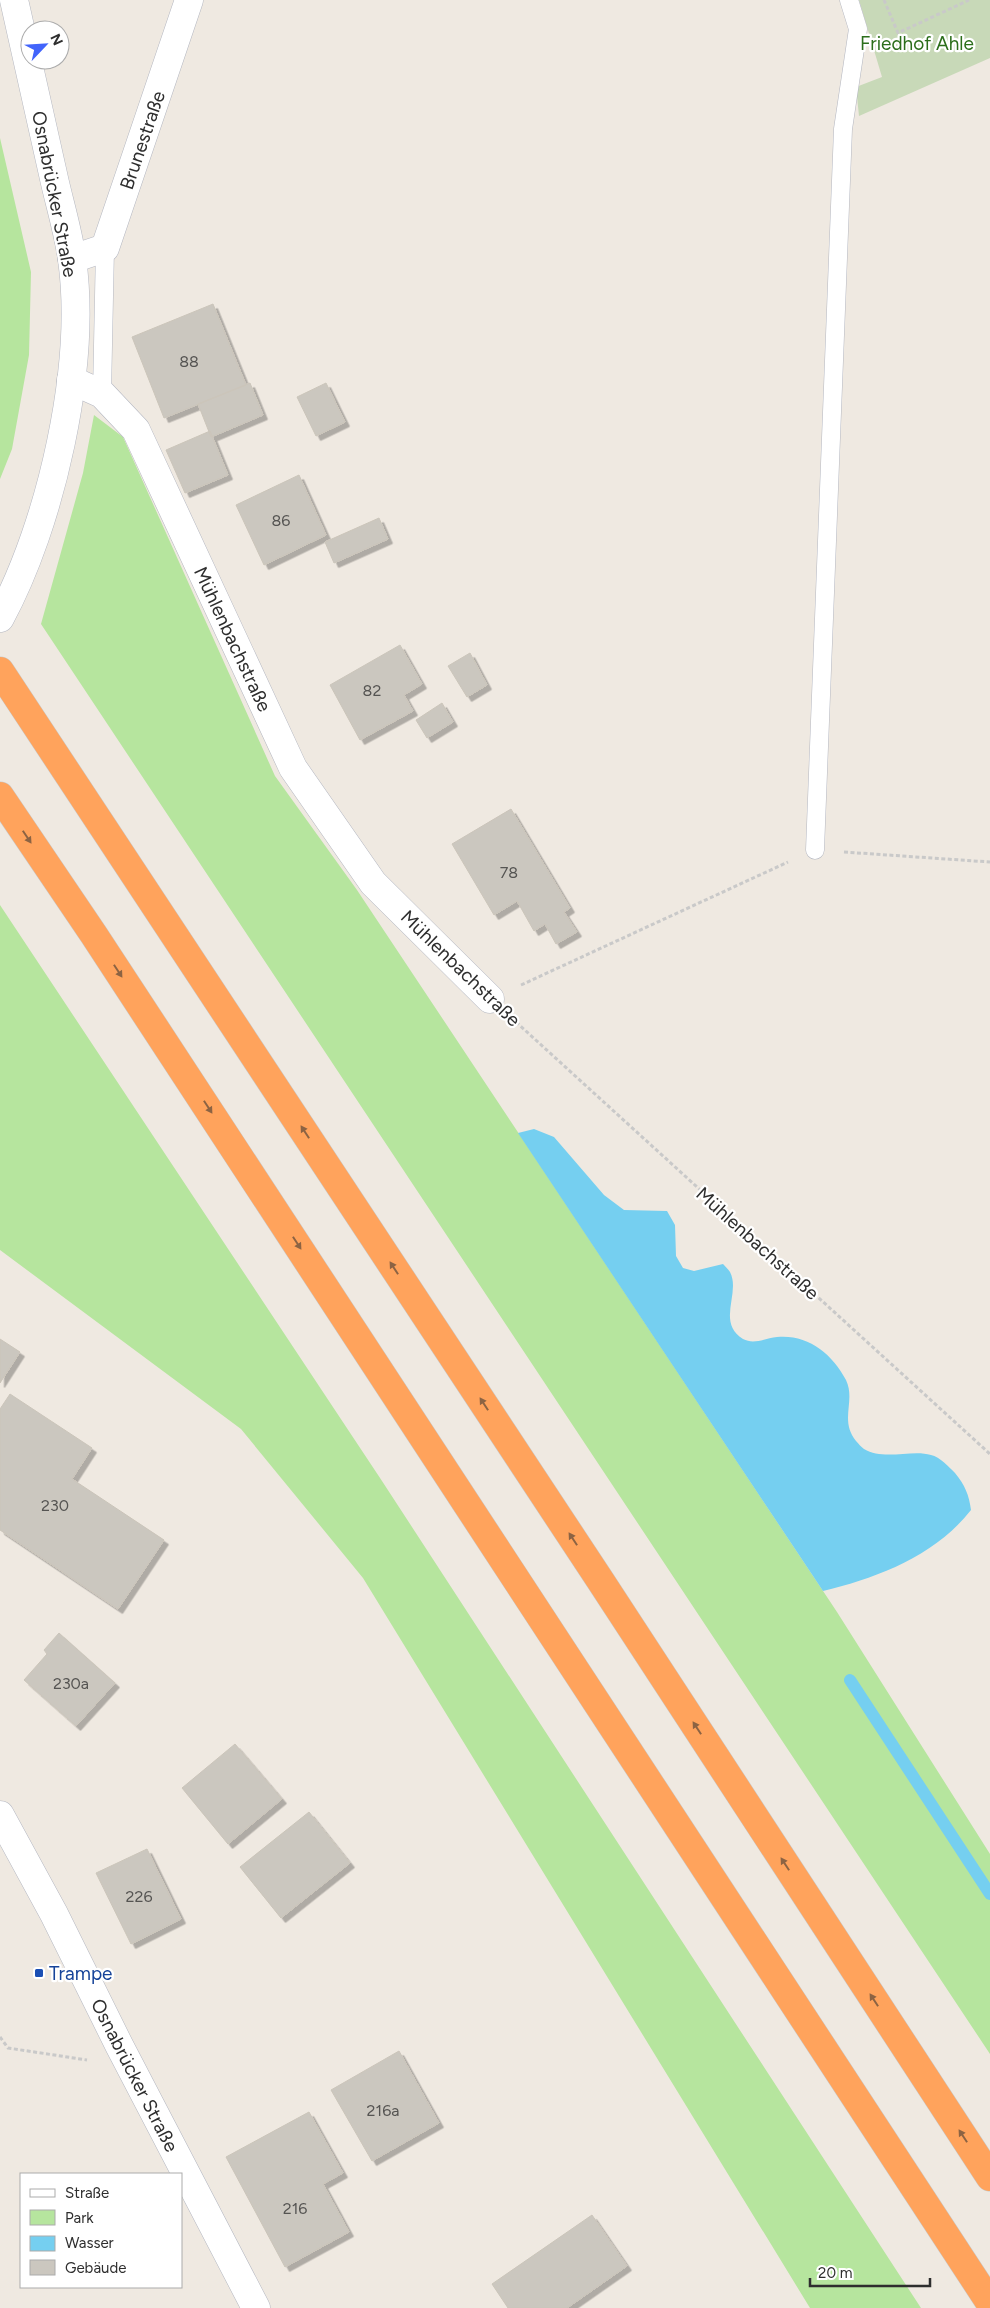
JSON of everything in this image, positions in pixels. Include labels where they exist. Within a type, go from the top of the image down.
[{"type":"highway","points":[[3,675],[584,1555],[990,2177]]},
{"type":"highway","points":[[0,796],[105,951],[990,2303]]},
{"type":"main road","name":"Osnabrücker Straße","points":[[0,618],[15,591],[50,492],[71,380],[75,317],[72,259],[14,0]]},
{"type":"main road","name":"Brunestraße","points":[[105,248],[189,0]]},
{"type":"main road","points":[[72,259],[105,248]]},
{"type":"main road","name":"Mühlenbachstraße","points":[[71,380],[102,394],[136,430],[293,768],[373,883],[490,999]]},
{"type":"main road","name":"Osnabrücker Straße","points":[[0,1815],[54,1914],[256,2308]]},
{"type":"lane","points":[[815,850],[842,148],[858,29],[849,0]]},
{"type":"lane","points":[[102,394],[105,248]]},
{"type":"path","points":[[884,0],[898,33],[969,0]]},
{"type":"path","points":[[490,999],[815,850],[990,862]]},
{"type":"path","name":"Mühlenbachstraße","points":[[490,999],[990,1454]]},
{"type":"path","points":[[0,2037],[8,2048],[89,2060],[119,2044]]},
{"type":"green space","name":"Friedhof Ahle","points":[[859,0],[990,0],[990,58],[859,116],[856,87],[882,77]]},
{"type":"green space","points":[[0,138],[31,272],[29,355],[12,449],[0,479]]},
{"type":"green space","points":[[94,415],[123,437],[275,776],[357,890],[837,1612],[990,1854],[990,2054],[41,624],[83,473]]},
{"type":"green space","points":[[0,905],[382,1481],[921,2308],[810,2308],[363,1578],[241,1429],[0,1250]]},
{"type":"water","points":[[534,1129],[554,1137],[604,1195],[624,1210],[667,1211],[675,1225],[676,1256],[683,1268],[694,1271],[724,1265],[730,1272],[733,1280],[730,1307],[731,1324],[735,1332],[743,1339],[747,1341],[760,1341],[777,1337],[788,1337],[798,1339],[818,1347],[834,1361],[849,1388],[848,1418],[851,1433],[863,1448],[872,1452],[889,1455],[915,1453],[931,1455],[947,1465],[964,1486],[971,1510],[957,1526],[923,1552],[904,1563],[864,1579],[823,1591],[518,1133]]},
{"type":"building","points":[[213,304],[246,385],[164,418],[132,337]]},
{"type":"building","points":[[250,383],[263,415],[211,437],[198,404]]},
{"type":"building","points":[[326,383],[345,422],[316,436],[297,397]]},
{"type":"building","points":[[210,431],[228,475],[185,493],[166,450]]},
{"type":"building","points":[[299,475],[326,535],[264,565],[236,505]]},
{"type":"building","points":[[379,518],[388,539],[334,563],[325,542]]},
{"type":"building","points":[[400,645],[422,684],[404,695],[413,711],[360,740],[330,685]]},
{"type":"building","points":[[470,653],[487,685],[467,697],[448,666]]},
{"type":"building","points":[[442,703],[453,722],[427,738],[416,720]]},
{"type":"building","points":[[511,809],[570,908],[564,912],[577,932],[556,944],[545,924],[534,931],[517,901],[494,915],[452,844]]},
{"type":"building","points":[[0,1339],[20,1352],[0,1383]]},
{"type":"building","points":[[10,1394],[92,1448],[72,1479],[164,1540],[118,1609],[0,1530],[0,1409]]},
{"type":"building","points":[[59,1633],[115,1683],[76,1726],[24,1680],[47,1654],[44,1650]]},
{"type":"building","points":[[235,1744],[282,1799],[228,1844],[182,1788]]},
{"type":"building","points":[[309,1812],[350,1863],[281,1918],[240,1867]]},
{"type":"building","points":[[147,1849],[181,1919],[131,1944],[96,1873]]},
{"type":"building","points":[[399,2051],[439,2123],[372,2161],[331,2090]]},
{"type":"building","points":[[309,2112],[343,2173],[323,2184],[349,2232],[285,2267],[226,2157]]},
{"type":"building","points":[[592,2215],[627,2266],[567,2308],[508,2308],[492,2284]]},
{"type":"waterway","points":[[850,1680],[990,1894]]},
{"type":"place","name":"Trampe","points":[[39,1973]]}]
